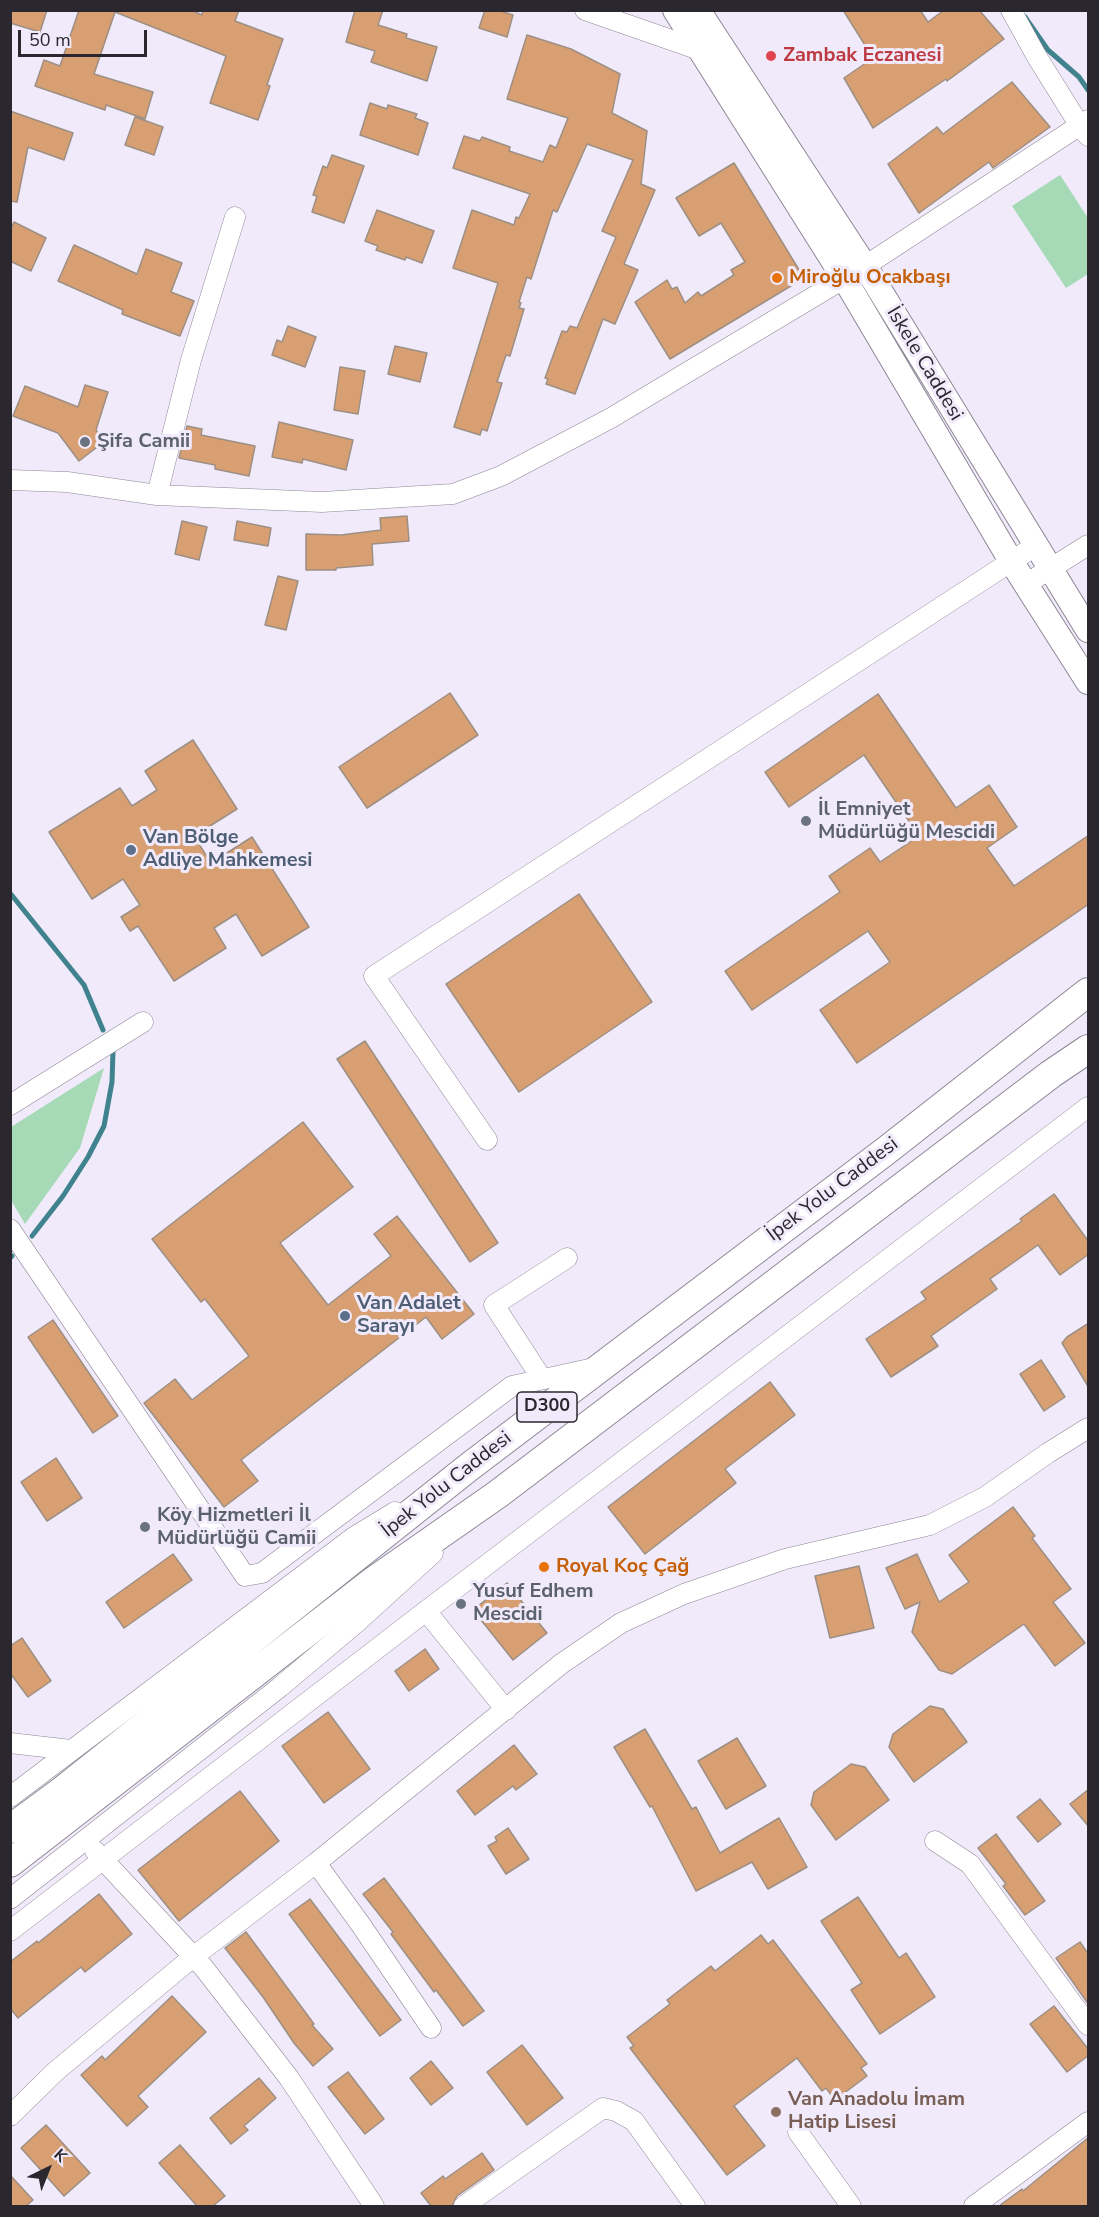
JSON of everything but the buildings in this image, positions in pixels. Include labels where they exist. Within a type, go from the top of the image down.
[{"type":"highway","name":"İpek Yolu Caddesi","points":[[10,1829],[63,1790],[469,1467],[896,1143],[1089,992]]},
{"type":"highway","name":"İpek Yolu Caddesi","points":[[10,1863],[372,1582],[498,1494],[1089,1048]]},
{"type":"main road","points":[[675,10],[708,45],[1011,561],[1089,682]]},
{"type":"main road","name":"İskele Caddesi","points":[[698,10],[708,45],[865,266],[1035,546],[1089,630]]},
{"type":"street","points":[[585,10],[708,45]]},
{"type":"street","points":[[10,480],[67,482],[157,495],[322,501],[453,494],[501,476],[611,418],[865,266],[1086,127],[1011,10]]},
{"type":"street","points":[[157,495],[191,360],[235,217]]},
{"type":"street","points":[[1026,584],[1089,545]]},
{"type":"street","points":[[487,1140],[374,976],[1035,546]]},
{"type":"street","points":[[10,1105],[143,1022]]},
{"type":"street","points":[[10,1930],[1089,1107]]},
{"type":"street","points":[[10,1229],[244,1576],[262,1573],[512,1386],[601,1366]]},
{"type":"street","points":[[542,1379],[494,1305],[567,1258]]},
{"type":"street","points":[[10,2116],[56,2071],[193,1957],[316,1863],[561,1664],[621,1623],[684,1594],[785,1558],[930,1525],[985,1497],[1048,1453],[1089,1428]]},
{"type":"street","points":[[10,1797],[354,1537],[469,1467]]},
{"type":"street","points":[[10,1899],[288,1680],[356,1623],[498,1494]]},
{"type":"street","points":[[426,1611],[506,1710]]},
{"type":"street","points":[[10,1743],[71,1750]]},
{"type":"street","points":[[86,1841],[193,1957],[289,2078],[374,2206]]},
{"type":"street","points":[[935,1841],[970,1864],[1089,2025]]},
{"type":"street","points":[[316,1863],[431,2028]]},
{"type":"street","points":[[464,2206],[603,2108],[616,2110],[634,2121],[695,2206]]},
{"type":"street","points":[[974,2206],[1089,2122]]},
{"type":"street","points":[[798,2132],[851,2206]]},
{"type":"green space","points":[[1060,175],[1088,218],[1088,274],[1066,288],[1012,206]]},
{"type":"green space","points":[[104,1068],[80,1148],[25,1224],[11,1200],[11,1127]]},
{"type":"waterway","points":[[1025,17],[1048,50],[1079,77],[1088,90]]},
{"type":"waterway","points":[[10,893],[84,985],[103,1030]]},
{"type":"waterway","points":[[32,1236],[63,1196],[88,1157],[104,1126],[112,1082],[113,1051]]},
{"type":"place","name":"Zambak Eczanesi","points":[[771,56]]},
{"type":"place","name":"Miroğlu Ocakbaşı","points":[[777,278]]},
{"type":"place","name":"Şifa Camii","points":[[85,442]]},
{"type":"place","name":"İl Emniyet Müdürlüğü Mescidi","points":[[806,821]]},
{"type":"place","name":"Van Bölge Adliye Mahkemesi","points":[[131,850]]},
{"type":"place","name":"Van Adalet Sarayı","points":[[345,1316]]},
{"type":"place","name":"Köy Hizmetleri İl Müdürlüğü Camii","points":[[145,1527]]},
{"type":"place","name":"Royal Koç Çağ","points":[[544,1567]]},
{"type":"place","name":"Yusuf Edhem Mescidi","points":[[461,1604]]},
{"type":"place","name":"Van Anadolu İmam Hatip Lisesi","points":[[776,2112]]}]
